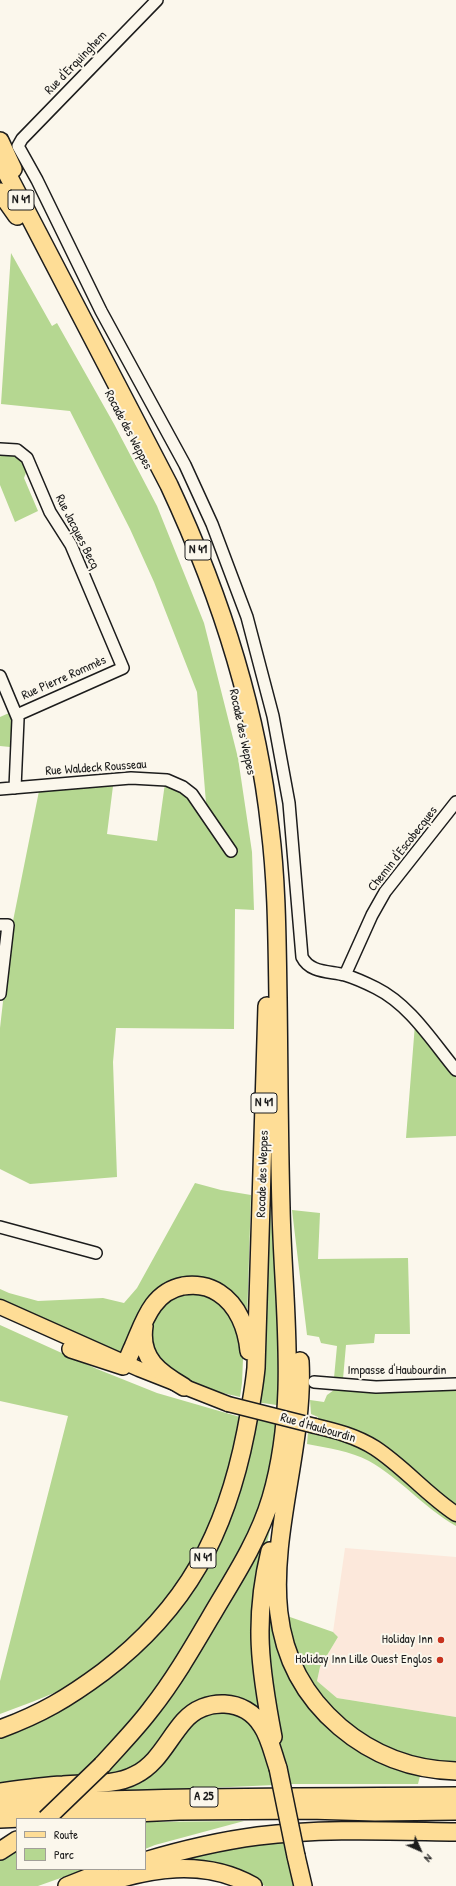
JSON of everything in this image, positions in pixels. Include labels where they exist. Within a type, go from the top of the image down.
[{"type":"highway","points":[[0,141],[29,203],[41,240]]},
{"type":"highway","name":"Rocade des Weppes","points":[[0,160],[169,485],[193,537],[216,596],[243,685],[265,788],[274,866],[277,942],[280,1154]]},
{"type":"highway","name":"Rocade des Weppes","points":[[0,184],[179,531],[197,576],[221,646],[235,694],[246,741],[258,816],[266,910],[267,1009],[261,1237],[254,1382],[248,1419]]},
{"type":"highway","points":[[0,192],[17,216]]},
{"type":"highway","points":[[280,1154],[300,1375],[299,1408],[279,1553],[277,1600],[284,1644],[300,1679],[312,1697],[325,1713],[346,1732],[365,1746],[388,1757],[431,1770],[456,1771]]},
{"type":"highway","name":"N 41","points":[[47,1818],[102,1766],[152,1708],[176,1673],[244,1560],[259,1530],[271,1498],[284,1436],[289,1374],[281,1208],[280,1154]]},
{"type":"highway","points":[[69,1344],[123,1366],[126,1363],[146,1316],[159,1298],[175,1288],[185,1286],[211,1289],[224,1297],[240,1318],[248,1344],[248,1419]]},
{"type":"highway","points":[[146,1316],[143,1338],[149,1357],[159,1371],[184,1387]]},
{"type":"highway","name":"N 41","points":[[107,1668],[128,1652],[157,1623],[178,1597],[206,1553],[220,1524],[232,1491],[248,1419]]},
{"type":"highway","points":[[289,1480],[266,1569],[259,1624],[262,1680],[278,1768],[303,1886]]},
{"type":"highway","points":[[0,1719],[48,1701],[107,1668]]},
{"type":"highway","points":[[0,1729],[58,1703],[107,1668]]},
{"type":"highway","points":[[0,1792],[45,1786],[115,1781],[136,1775],[157,1757],[184,1720],[202,1708],[218,1703],[236,1706],[257,1719],[270,1741],[278,1768]]},
{"type":"highway","points":[[291,1797],[324,1791],[456,1789]]},
{"type":"highway","name":"A 25","points":[[0,1805],[123,1799],[456,1796]]},
{"type":"highway","name":"A 25","points":[[40,1818],[179,1811],[456,1811]]},
{"type":"highway","points":[[146,1855],[180,1843],[248,1826],[309,1819],[360,1817],[375,1812]]},
{"type":"highway","name":"A 25","points":[[0,1820],[16,1819]]},
{"type":"highway","points":[[368,1831],[404,1838],[456,1841]]},
{"type":"highway","points":[[146,1861],[187,1849],[243,1838],[321,1832],[456,1832]]},
{"type":"highway","points":[[97,1886],[138,1873],[190,1868],[222,1873],[253,1886]]},
{"type":"highway","points":[[73,1884],[108,1870]]},
{"type":"highway","points":[[73,1884],[118,1870]]},
{"type":"main road","points":[[0,1307],[69,1344]]},
{"type":"main road","points":[[0,1316],[69,1344]]},
{"type":"main road","name":"Rue d'Haubourdin","points":[[69,1344],[160,1386],[203,1400],[228,1404],[350,1435],[374,1448],[398,1466],[426,1492],[456,1514]]},
{"type":"main road","name":"Rue d'Haubourdin","points":[[126,1363],[228,1404]]},
{"type":"street","name":"Rue d'Erquinghem","points":[[157,0],[22,139],[18,146],[37,180],[101,311],[184,465],[212,524],[227,562],[247,617],[263,673],[289,803],[300,952],[304,961],[313,968],[345,975]]},
{"type":"street","name":"Rue Jacques Becq","points":[[0,449],[17,450],[27,458],[52,516],[71,545],[123,668]]},
{"type":"street","name":"Rue Pierre Rommès","points":[[17,715],[123,668]]},
{"type":"street","name":"Rue Pierre Rommès","points":[[0,676],[17,715],[18,724],[15,788]]},
{"type":"street","name":"Rue Waldeck Rousseau","points":[[0,789],[131,778],[168,780],[183,787],[192,794],[231,852]]},
{"type":"street","name":"Chemin d'Escobecques","points":[[345,975],[372,915],[385,892],[456,802]]},
{"type":"street","points":[[0,994],[4,925]]},
{"type":"street","points":[[345,975],[376,988],[397,1002],[412,1017],[456,1070]]},
{"type":"street","points":[[0,1227],[96,1253]]},
{"type":"street","name":"Impasse d'Haubourdin","points":[[314,1382],[354,1387],[456,1384]]},
{"type":"shaded area","points":[[345,1548],[456,1557],[456,1717],[337,1698],[317,1681],[320,1667],[338,1637],[333,1632]]},
{"type":"green space","points":[[11,253],[52,326],[57,323],[114,424],[157,506],[204,623],[238,758],[252,852],[254,910],[235,909],[234,1029],[116,1028],[113,1062],[117,1177],[30,1184],[0,1169],[0,1028],[11,931],[39,791],[113,786],[107,834],[157,841],[165,783],[181,790],[199,806],[206,803],[197,692],[154,582],[130,529],[70,411],[1,404]]},
{"type":"green space","points":[[0,454],[14,455],[22,461],[27,470],[24,478],[38,511],[15,522],[0,485]]},
{"type":"green space","points":[[9,713],[12,720],[10,747],[0,746],[0,717]]},
{"type":"green space","points":[[415,1024],[456,1075],[456,1136],[406,1138]]},
{"type":"green space","points":[[268,1169],[283,1406],[256,1402]]},
{"type":"green space","points":[[195,1183],[221,1190],[251,1195],[247,1321],[235,1301],[168,1286],[124,1355],[0,1301],[0,1289],[38,1301],[103,1298],[124,1303],[137,1288]]},
{"type":"green space","points":[[292,1210],[320,1213],[318,1259],[408,1258],[410,1334],[375,1334],[374,1343],[346,1345],[343,1379],[334,1378],[337,1346],[321,1343],[319,1337],[307,1335]]},
{"type":"green space","points":[[184,1293],[205,1294],[223,1304],[240,1335],[243,1359],[240,1397],[210,1389],[181,1378],[164,1367],[150,1350],[152,1320],[155,1314],[164,1304]]},
{"type":"green space","points":[[0,1325],[97,1369],[157,1393],[240,1417],[225,1484],[208,1532],[181,1580],[164,1602],[127,1643],[106,1661],[83,1677],[53,1693],[0,1714],[0,1681],[68,1416],[0,1401]]},
{"type":"green space","points":[[456,1379],[456,1526],[433,1511],[392,1476],[369,1461],[347,1452],[307,1444],[308,1432],[314,1433],[318,1417],[311,1414],[310,1400],[324,1402],[327,1395],[334,1390],[354,1390]]},
{"type":"green space","points":[[254,1419],[281,1425],[258,1517],[225,1583],[152,1696],[128,1727],[80,1780],[0,1789],[0,1736],[78,1697],[220,1541],[237,1498]]},
{"type":"green space","points":[[275,1507],[260,1575],[264,1718],[224,1698],[133,1772],[101,1776]]},
{"type":"green space","points":[[270,1594],[276,1635],[284,1666],[297,1690],[307,1704],[318,1718],[345,1742],[375,1761],[391,1768],[420,1776],[418,1784],[288,1784],[271,1701],[267,1612]]},
{"type":"green space","points":[[287,1616],[333,1632],[338,1637],[320,1667],[317,1681],[337,1698],[456,1717],[456,1765],[406,1757],[364,1740],[326,1707],[297,1656],[290,1633]]},
{"type":"green space","points":[[214,1710],[234,1710],[260,1732],[275,1785],[117,1792],[122,1786],[171,1746],[198,1719]]},
{"type":"green space","points":[[244,1821],[146,1849],[146,1822]]},
{"type":"green space","points":[[285,1838],[298,1886],[265,1886],[245,1877],[153,1866],[204,1852]]},
{"type":"green space","points":[[16,1851],[16,1870],[83,1870],[38,1886],[0,1886],[0,1861]]},
{"type":"place","name":"Holiday Inn","points":[[441,1640]]},
{"type":"place","name":"Holiday Inn Lille Ouest Englos","points":[[440,1660]]}]
